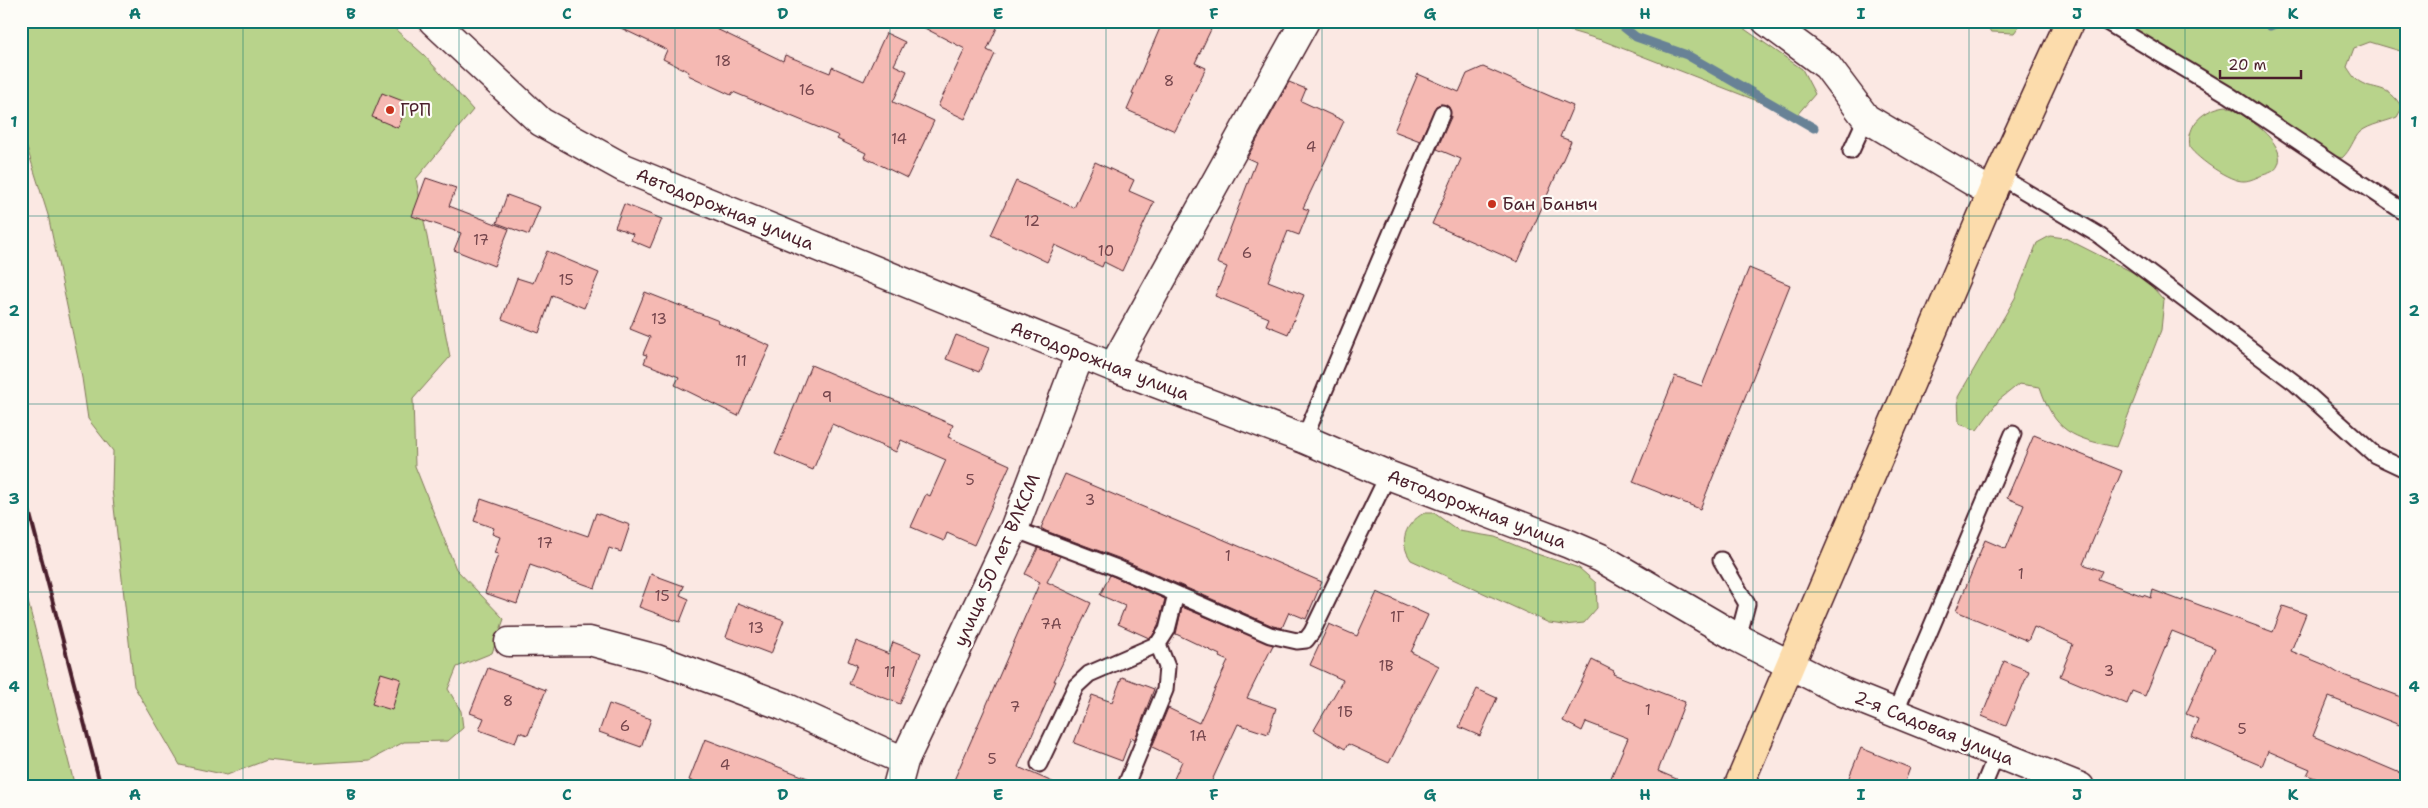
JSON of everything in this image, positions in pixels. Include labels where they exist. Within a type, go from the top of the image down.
[{"type":"main road","points":[[1738,787],[1995,185],[2070,21]]},
{"type":"street","name":"Автодорожная улица","points":[[433,21],[541,122],[624,168],[1080,354],[1304,439],[1388,475],[1569,544],[1601,558],[1790,666]]},
{"type":"street","points":[[1113,367],[1305,21]]},
{"type":"street","points":[[1766,21],[1827,66],[1866,118],[1995,185]]},
{"type":"street","name":"улица 50 лет ВЛКСМ","points":[[509,642],[589,641],[657,659],[783,706],[900,774],[1014,529],[1080,354]]},
{"type":"street","name":"2-я Садовая улица","points":[[1790,666],[1843,692],[2080,787]]},
{"type":"lane","points":[[2105,21],[2229,95],[2407,214]]},
{"type":"lane","points":[[1304,439],[1442,113]]},
{"type":"lane","points":[[1851,151],[1866,118]]},
{"type":"lane","points":[[1995,185],[2098,234],[2295,383],[2375,455],[2407,470]]},
{"type":"lane","points":[[1895,713],[2012,434]]},
{"type":"lane","points":[[1014,529],[1117,568],[1270,635],[1297,641],[1306,640],[1388,475]]},
{"type":"lane","points":[[1721,560],[1747,604],[1738,638]]},
{"type":"lane","points":[[1039,764],[1076,686],[1089,674],[1158,644],[1167,630],[1176,594]]},
{"type":"lane","points":[[1126,787],[1165,690],[1167,667],[1158,644]]},
{"type":"lane","points":[[1983,787],[1997,753]]},
{"type":"green space","points":[[21,21],[386,21],[424,55],[473,110],[416,179],[450,357],[413,399],[415,466],[456,569],[504,619],[492,653],[457,667],[448,689],[461,711],[463,728],[448,741],[404,742],[370,760],[304,764],[267,760],[227,775],[180,765],[134,686],[112,489],[113,451],[88,419],[82,378],[48,215],[21,129]]},
{"type":"green space","points":[[1537,21],[1733,21],[1802,69],[1815,94],[1796,116],[1601,40]]},
{"type":"green space","points":[[1976,21],[2023,21],[2014,33],[1992,32]]},
{"type":"green space","points":[[2132,21],[2407,21],[2407,53],[2370,42],[2354,48],[2347,67],[2353,76],[2363,84],[2391,94],[2402,108],[2397,117],[2373,125],[2360,132],[2348,152],[2342,158],[2334,156],[2134,30]]},
{"type":"green space","points":[[2226,106],[2253,122],[2276,147],[2279,156],[2278,165],[2274,171],[2249,180],[2238,180],[2215,169],[2190,148],[2189,139],[2198,119],[2211,110]]},
{"type":"green space","points":[[2050,236],[2065,238],[2144,278],[2164,300],[2161,330],[2116,447],[2088,440],[2067,430],[2052,414],[2040,387],[2019,384],[1999,400],[1977,430],[1959,424],[1958,397],[2015,298],[2037,243]]},
{"type":"green space","points":[[1424,513],[1434,513],[1459,531],[1495,537],[1534,553],[1579,568],[1596,583],[1597,608],[1584,623],[1564,625],[1549,623],[1411,560],[1404,540],[1412,522]]},
{"type":"green space","points":[[21,574],[75,787],[21,787]]},
{"type":"building","points":[[606,21],[700,21],[783,61],[785,55],[830,73],[832,67],[864,81],[886,33],[905,42],[894,65],[907,71],[893,102],[934,121],[907,178],[864,157],[866,153],[837,139],[839,136],[733,92],[731,95],[688,75],[689,72],[663,59],[667,50]]},
{"type":"building","points":[[911,21],[1000,21],[987,50],[995,54],[965,119],[938,106],[965,49]]},
{"type":"building","points":[[1163,21],[1215,21],[1195,63],[1206,68],[1175,131],[1127,110],[1134,94],[1132,93]]},
{"type":"building","points":[[1483,67],[1573,106],[1560,137],[1571,141],[1518,262],[1432,224],[1461,159],[1437,149],[1451,117],[1449,107],[1441,104],[1436,106],[1420,141],[1394,131],[1418,74],[1459,92],[1467,74]]},
{"type":"building","points":[[1289,82],[1306,89],[1301,101],[1344,121],[1303,208],[1309,210],[1299,235],[1288,231],[1268,281],[1304,295],[1288,334],[1266,325],[1269,318],[1215,296],[1227,267],[1217,263],[1256,162],[1247,158]]},
{"type":"building","name":"ГРП","points":[[382,93],[408,103],[398,128],[372,117]]},
{"type":"building","points":[[1095,162],[1134,180],[1129,191],[1154,202],[1122,271],[1104,262],[1102,267],[1055,245],[1047,262],[991,235],[1016,181],[1074,208]]},
{"type":"building","points":[[426,178],[456,188],[449,206],[509,229],[494,266],[454,250],[461,233],[412,216]]},
{"type":"building","points":[[507,195],[540,207],[529,235],[497,223]]},
{"type":"building","points":[[624,204],[662,219],[650,248],[631,240],[633,234],[615,227]]},
{"type":"building","points":[[547,251],[599,273],[584,308],[552,295],[539,333],[502,319],[517,278],[533,283]]},
{"type":"building","points":[[1749,268],[1790,285],[1700,509],[1633,482],[1675,376],[1702,386]]},
{"type":"building","points":[[645,292],[719,321],[718,323],[770,346],[738,416],[675,385],[679,377],[644,363],[647,355],[643,354],[650,337],[630,329]]},
{"type":"building","points":[[956,335],[989,348],[979,372],[946,359]]},
{"type":"building","points":[[811,365],[953,425],[948,437],[1010,465],[974,545],[947,533],[944,541],[911,527],[926,494],[930,496],[946,460],[901,440],[896,452],[832,424],[813,470],[775,454]]},
{"type":"building","points":[[2034,435],[2122,471],[2083,564],[2102,571],[2098,579],[2151,598],[2153,590],[2182,601],[2183,599],[2273,632],[2283,606],[2306,614],[2291,651],[2325,665],[2338,673],[2407,699],[2407,728],[2329,697],[2313,736],[2407,776],[2407,787],[2315,787],[2318,779],[2307,775],[2310,769],[2268,751],[2262,766],[2191,736],[2198,719],[2186,714],[2215,648],[2172,631],[2145,696],[2132,691],[2127,704],[2060,676],[2073,644],[2034,627],[2028,641],[1956,611],[1985,540],[2006,549],[2024,505],[2007,498]]},
{"type":"building","points":[[1065,474],[1322,582],[1306,619],[1289,612],[1282,628],[1273,626],[1121,559],[1041,528]]},
{"type":"building","points":[[481,499],[588,536],[596,513],[630,525],[621,552],[609,548],[595,588],[530,565],[517,604],[485,593],[498,554],[494,553],[500,537],[492,534],[494,528],[474,521]]},
{"type":"building","points":[[1038,548],[1060,556],[1047,582],[1091,603],[1054,681],[1056,681],[1018,767],[1064,787],[951,787],[1040,582],[1025,574]]},
{"type":"building","points":[[651,574],[684,586],[680,595],[689,599],[680,622],[639,607]]},
{"type":"building","points":[[1110,575],[1165,599],[1158,626],[1152,637],[1149,638],[1118,624],[1125,606],[1100,595]]},
{"type":"building","points":[[1377,592],[1428,615],[1411,652],[1439,666],[1389,763],[1348,744],[1345,749],[1314,730],[1343,680],[1310,665],[1329,624],[1357,636]]},
{"type":"building","points":[[738,603],[784,620],[771,654],[726,637]]},
{"type":"building","points":[[1182,607],[1273,645],[1247,698],[1276,708],[1268,734],[1238,724],[1209,787],[1185,787],[1173,781],[1182,761],[1152,747],[1168,708],[1199,723],[1228,661],[1219,657],[1220,655],[1176,634]]},
{"type":"building","points":[[856,641],[889,654],[893,642],[921,653],[900,704],[849,684],[857,665],[848,661]]},
{"type":"building","points":[[1592,660],[1614,671],[1613,674],[1685,702],[1658,771],[1695,787],[1607,787],[1628,738],[1586,722],[1582,731],[1563,721]]},
{"type":"building","points":[[2004,661],[2029,671],[2006,726],[1982,716]]},
{"type":"building","points":[[488,668],[546,690],[528,735],[519,732],[515,743],[479,730],[484,718],[470,713]]},
{"type":"building","points":[[381,673],[401,679],[392,710],[372,704]]},
{"type":"building","points":[[1122,677],[1154,689],[1135,739],[1131,737],[1122,761],[1074,743],[1092,695],[1112,702]]},
{"type":"building","points":[[1477,689],[1497,698],[1480,736],[1459,727]]},
{"type":"building","points":[[609,704],[651,719],[641,747],[599,732]]},
{"type":"building","points":[[705,739],[826,785],[826,787],[706,787],[689,780]]},
{"type":"building","points":[[1861,748],[1910,768],[1903,787],[1845,787]]},
{"type":"waterway","points":[[1616,21],[1636,37],[1687,55],[1814,128]]},
{"type":"waterway","points":[[2270,26],[2282,21]]},
{"type":"railway","points":[[21,480],[101,787]]},
{"type":"place","name":"ГРП","points":[[390,110]]},
{"type":"place","name":"Бан Баныч","points":[[1492,204]]}]
